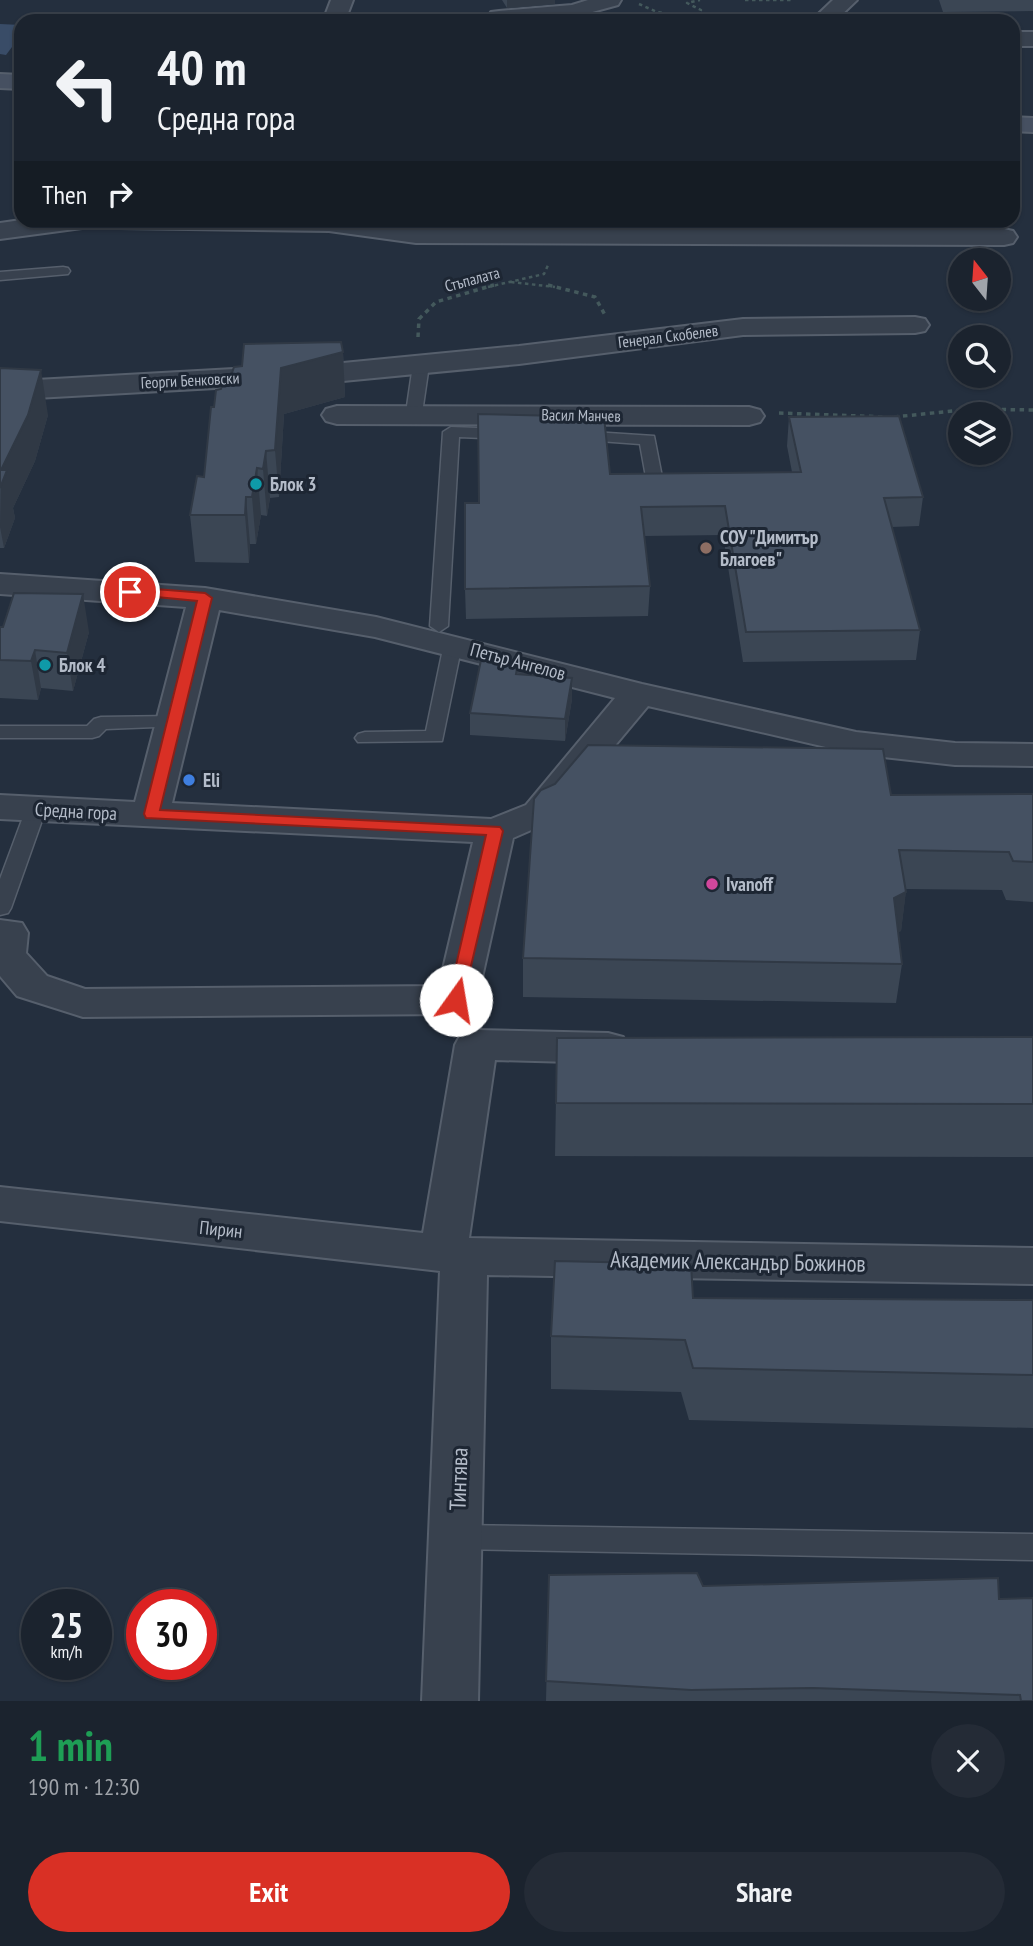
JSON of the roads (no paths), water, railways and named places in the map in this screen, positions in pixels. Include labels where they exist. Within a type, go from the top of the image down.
[{"type":"street","points":[[485,0],[497,14]]},
{"type":"street","points":[[547,14],[574,11],[610,0]]},
{"type":"street","points":[[830,14],[846,0]]},
{"type":"street","points":[[0,231],[22,228]]},
{"type":"street","points":[[366,228],[416,235],[1004,237]]},
{"type":"street","name":"Генерал Скобелев","points":[[421,366],[743,327],[915,326]]},
{"type":"street","name":"Георги Бенковски","points":[[0,391],[421,366]]},
{"type":"street","name":"Васил Манчев","points":[[337,415],[414,413],[749,416]]},
{"type":"street","name":"Петър Ангелов","points":[[0,584],[205,598],[446,635],[641,694],[856,743],[955,754],[1033,755]]},
{"type":"street","points":[[152,814],[205,598]]},
{"type":"street","name":"Средна гора","points":[[0,807],[495,831],[539,813],[626,707],[641,694]]},
{"type":"street","points":[[0,933],[8,933],[5,956],[32,986],[58,997],[83,1003],[456,1000],[495,831]]},
{"type":"street","name":"Тинтява","points":[[450,1701],[456,1537],[453,1255],[476,1045],[643,1049]]},
{"type":"street","name":"Пирин","points":[[0,1204],[453,1255]]},
{"type":"street","name":"Академик Александър Божинов","points":[[453,1255],[1033,1266]]},
{"type":"lane","points":[[0,276],[63,271]]},
{"type":"lane","points":[[414,413],[421,366]]},
{"type":"lane","points":[[365,738],[435,737],[446,635],[452,432],[530,435]]},
{"type":"lane","points":[[556,436],[648,439],[654,477]]},
{"type":"lane","points":[[0,732],[92,732],[101,723],[174,722]]},
{"type":"lane","points":[[0,908],[36,809]]},
{"type":"lane","points":[[456,1537],[1033,1547]]},
{"type":"water","points":[[0,24],[14,25],[14,44],[6,55],[0,54]]},
{"type":"place","name":"Блок 3","points":[[256,484]]},
{"type":"place","name":"СОУ \"Димитър Благоев\"","points":[[706,548]]},
{"type":"place","name":"Блок 4","points":[[45,665]]},
{"type":"place","name":"Eli","points":[[189,780]]},
{"type":"place","name":"Ivanoff","points":[[712,884]]}]
